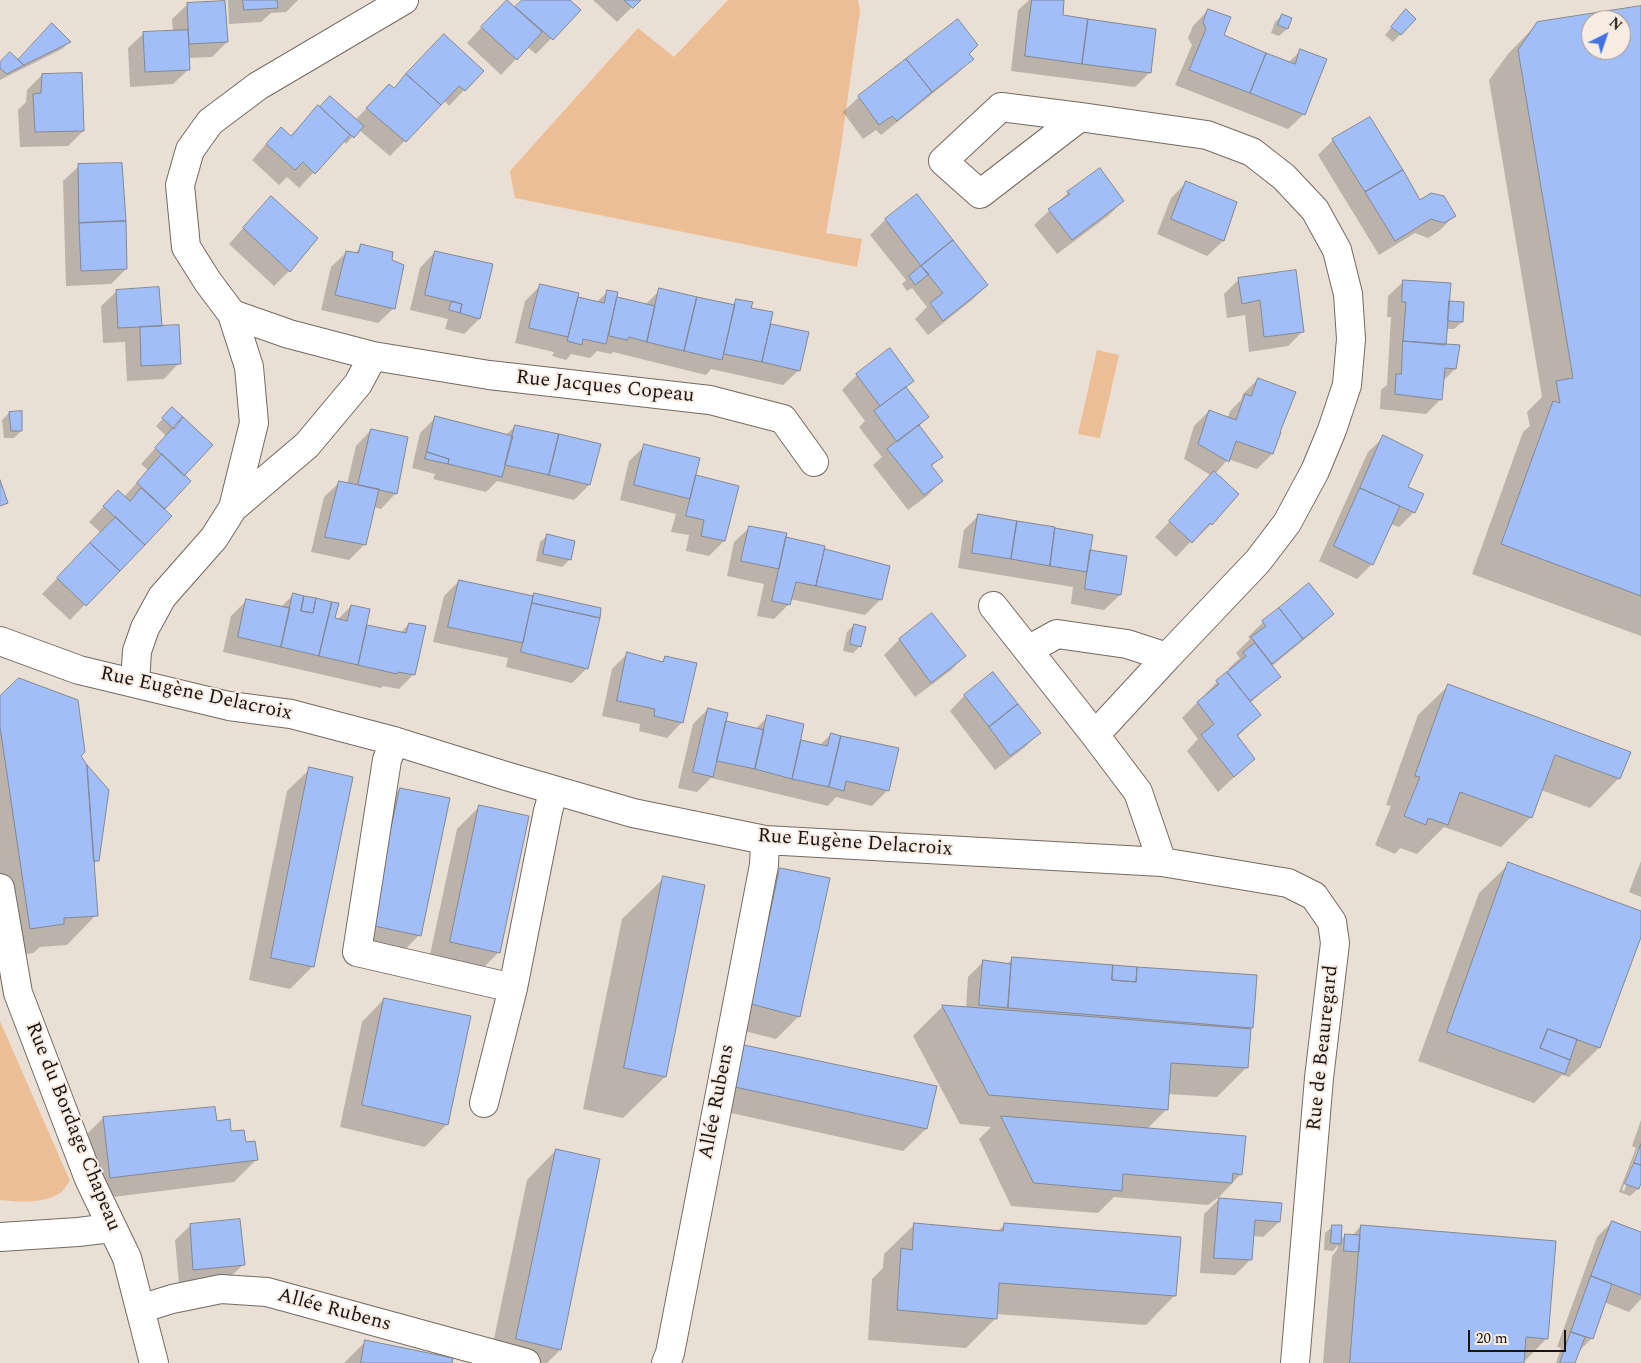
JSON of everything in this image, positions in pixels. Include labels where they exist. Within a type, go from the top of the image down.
[{"type":"street","points":[[233,508],[254,424],[249,367],[232,314],[208,282],[186,247],[180,185],[190,150],[210,122],[258,86],[404,0]]},
{"type":"street","points":[[1080,116],[1207,135],[1252,152],[1284,177],[1316,210],[1337,250],[1348,294],[1351,339],[1347,385],[1332,430],[1315,471],[1287,523],[1258,561],[1095,735]]},
{"type":"street","name":"Rue Jacques Copeau","points":[[232,314],[289,334],[373,356],[489,375],[710,400],[783,419],[814,462]]},
{"type":"street","points":[[135,683],[137,651],[145,628],[162,597],[214,538],[233,508],[307,445],[358,384],[373,356]]},
{"type":"street","points":[[993,606],[1138,792],[1162,862]]},
{"type":"street","points":[[1028,650],[1057,634],[1127,644],[1167,657]]},
{"type":"street","name":"Rue Eugène Delacroix","points":[[0,641],[79,670],[229,706],[291,714],[394,741],[633,813],[765,840],[1162,862]]},
{"type":"street","points":[[394,741],[387,760],[357,952],[513,988]]},
{"type":"street","points":[[484,1103],[513,988],[548,811],[554,790]]},
{"type":"street","name":"Allée Rubens","points":[[666,1363],[670,1353],[764,865],[765,840]]},
{"type":"street","name":"Rue de Beauregard","points":[[1162,862],[1288,882],[1314,896],[1332,922],[1336,943],[1318,1078],[1295,1363]]},
{"type":"street","name":"Rue du Bordage Chapeau","points":[[0,888],[18,993],[90,1179],[111,1228],[127,1258],[154,1363]]},
{"type":"street","points":[[0,1238],[111,1228]]},
{"type":"street","name":"Allée Rubens","points":[[140,1309],[172,1299],[221,1289],[267,1292],[526,1363]]},
{"type":"shaded area","points":[[728,0],[858,0],[860,11],[840,153],[826,233],[862,239],[857,267],[515,198],[510,171],[638,28],[674,57]]},
{"type":"shaded area","points":[[1097,350],[1119,355],[1100,438],[1078,434]]},
{"type":"shaded area","points":[[0,1021],[70,1181],[61,1192],[53,1197],[39,1201],[0,1200]]},
{"type":"building","points":[[243,0],[277,0],[278,8],[244,10]]},
{"type":"building","points":[[507,0],[542,32],[517,60],[481,27]]},
{"type":"building","points":[[522,0],[570,0],[581,10],[553,40],[515,7]]},
{"type":"building","points":[[624,0],[641,0],[633,8]]},
{"type":"building","points":[[1032,0],[1064,0],[1063,15],[1088,19],[1082,64],[1025,56]]},
{"type":"building","points":[[225,1],[228,42],[189,44],[187,3]]},
{"type":"building","points":[[1641,6],[1641,596],[1501,544],[1553,401],[1560,403],[1556,381],[1573,378],[1518,50],[1537,22],[1581,15],[1581,60],[1631,60],[1631,10],[1615,10]]},
{"type":"building","points":[[1208,9],[1231,17],[1224,35],[1266,53],[1250,93],[1189,70],[1206,29],[1203,22]]},
{"type":"building","points":[[1406,9],[1416,19],[1401,35],[1391,27]]},
{"type":"building","points":[[1282,14],[1292,18],[1288,29],[1278,25]]},
{"type":"building","points":[[958,19],[978,45],[969,54],[974,59],[932,92],[906,59]]},
{"type":"building","points":[[1088,19],[1156,29],[1151,73],[1082,64]]},
{"type":"building","points":[[52,23],[71,42],[24,65],[18,60]]},
{"type":"building","points":[[188,30],[190,70],[145,72],[143,32]]},
{"type":"building","points":[[444,34],[484,71],[465,91],[459,86],[441,105],[406,74]]},
{"type":"building","points":[[1300,49],[1327,59],[1305,115],[1250,93],[1266,53],[1295,64]]},
{"type":"building","points":[[10,52],[24,65],[7,74],[0,68],[0,62]]},
{"type":"building","points":[[906,59],[932,92],[897,121],[892,116],[879,125],[858,96]]},
{"type":"building","points":[[82,73],[84,131],[35,132],[33,94],[41,93],[42,74]]},
{"type":"building","points":[[406,74],[441,105],[406,142],[366,108],[389,84],[394,88]]},
{"type":"building","points":[[330,96],[364,126],[354,138],[320,107]]},
{"type":"building","points":[[318,105],[350,135],[315,174],[303,162],[295,170],[266,144],[281,127],[291,136]]},
{"type":"building","points":[[1370,117],[1403,170],[1365,192],[1332,139]]},
{"type":"building","points":[[122,163],[126,221],[79,223],[78,164]]},
{"type":"building","points":[[1100,168],[1124,201],[1072,240],[1048,209],[1070,194],[1067,192]]},
{"type":"building","points":[[1403,170],[1420,200],[1431,193],[1444,196],[1456,216],[1444,223],[1431,219],[1395,241],[1365,192]]},
{"type":"building","points":[[1186,181],[1237,202],[1224,241],[1171,219]]},
{"type":"building","points":[[917,194],[953,240],[921,266],[885,219]]},
{"type":"building","points":[[271,196],[318,238],[290,272],[243,228]]},
{"type":"building","points":[[126,221],[127,269],[81,271],[79,223]]},
{"type":"building","points":[[953,240],[988,285],[943,321],[930,303],[943,293],[921,266]]},
{"type":"building","points":[[361,244],[393,252],[392,260],[404,265],[395,309],[335,295],[346,251],[358,253]]},
{"type":"building","points":[[435,251],[493,264],[480,319],[460,313],[462,304],[425,295]]},
{"type":"building","points":[[921,266],[929,274],[915,285],[909,276]]},
{"type":"building","points":[[1296,270],[1304,332],[1264,337],[1260,300],[1242,304],[1238,278]]},
{"type":"building","points":[[1403,280],[1451,283],[1446,345],[1403,341],[1406,302],[1402,302]]},
{"type":"building","points":[[540,284],[579,293],[568,337],[529,328]]},
{"type":"building","points":[[159,287],[162,326],[118,328],[116,290]]},
{"type":"building","points":[[659,288],[697,297],[684,351],[647,342]]},
{"type":"building","points":[[607,290],[618,292],[606,344],[583,339],[582,345],[567,341],[578,297],[604,303]]},
{"type":"building","points":[[617,297],[655,306],[647,342],[629,337],[627,340],[609,336]]},
{"type":"building","points":[[697,297],[735,305],[722,360],[684,351]]},
{"type":"building","points":[[736,299],[753,302],[751,308],[773,312],[762,362],[724,354]]},
{"type":"building","points":[[452,301],[462,304],[460,313],[449,310]]},
{"type":"building","points":[[1449,301],[1464,302],[1463,322],[1448,321]]},
{"type":"building","points":[[771,324],[809,332],[800,371],[762,362]]},
{"type":"building","points":[[179,325],[181,364],[141,366],[140,327]]},
{"type":"building","points":[[1403,341],[1460,345],[1456,369],[1445,368],[1442,400],[1395,394],[1396,374],[1401,374]]},
{"type":"building","points":[[890,348],[914,381],[880,406],[856,374]]},
{"type":"building","points":[[1258,378],[1296,392],[1273,454],[1236,441],[1229,462],[1198,444],[1209,410],[1236,420],[1245,394],[1251,396]]},
{"type":"building","points":[[906,387],[929,417],[897,442],[874,411]]},
{"type":"building","points":[[172,407],[183,417],[174,429],[162,418]]},
{"type":"building","points":[[22,411],[22,431],[11,431],[9,412]]},
{"type":"building","points":[[435,416],[513,436],[502,477],[448,464],[449,459],[427,452]]},
{"type":"building","points":[[183,417],[213,445],[184,476],[155,448]]},
{"type":"building","points":[[515,425],[559,434],[549,475],[505,465]]},
{"type":"building","points":[[919,425],[943,457],[931,465],[943,481],[924,495],[887,449]]},
{"type":"building","points":[[371,429],[408,437],[397,494],[358,485]]},
{"type":"building","points":[[559,434],[601,444],[590,485],[549,475]]},
{"type":"building","points":[[1383,435],[1423,455],[1408,487],[1424,494],[1415,513],[1360,488]]},
{"type":"building","points":[[644,444],[700,458],[690,499],[634,485]]},
{"type":"building","points":[[427,452],[449,459],[448,464],[425,459]]},
{"type":"building","points":[[162,454],[191,481],[165,509],[137,483]]},
{"type":"building","points":[[1214,471],[1239,494],[1212,525],[1210,523],[1192,543],[1169,521]]},
{"type":"building","points":[[696,475],[739,486],[725,541],[701,536],[704,520],[686,516]]},
{"type":"building","points":[[0,480],[8,503],[0,506]]},
{"type":"building","points":[[339,481],[379,489],[366,545],[325,537]]},
{"type":"building","points":[[141,488],[172,516],[145,545],[103,506],[118,490],[130,501]]},
{"type":"building","points":[[1360,488],[1400,506],[1373,565],[1334,546]]},
{"type":"building","points":[[978,514],[1017,521],[1011,559],[972,553]]},
{"type":"building","points":[[116,517],[145,545],[120,571],[90,543]]},
{"type":"building","points":[[1017,521],[1055,527],[1050,566],[1011,559]]},
{"type":"building","points":[[749,526],[787,533],[779,569],[741,561]]},
{"type":"building","points":[[1055,528],[1093,535],[1087,572],[1050,566]]},
{"type":"building","points":[[547,534],[575,541],[571,560],[543,554]]},
{"type":"building","points":[[786,537],[825,546],[816,586],[796,582],[790,605],[772,601]]},
{"type":"building","points":[[90,543],[120,571],[86,606],[57,578]]},
{"type":"building","points":[[825,549],[890,566],[882,600],[816,586]]},
{"type":"building","points":[[1090,550],[1127,556],[1121,595],[1085,589]]},
{"type":"building","points":[[459,580],[533,596],[523,643],[448,627]]},
{"type":"building","points":[[1309,583],[1334,614],[1303,639],[1279,608]]},
{"type":"building","points":[[293,593],[304,596],[301,611],[313,613],[316,598],[332,602],[319,656],[281,647]]},
{"type":"building","points":[[534,593],[601,608],[600,618],[532,603]]},
{"type":"building","points":[[304,596],[316,598],[313,613],[301,611]]},
{"type":"building","points":[[246,599],[290,608],[281,647],[238,637]]},
{"type":"building","points":[[332,602],[339,603],[335,618],[347,621],[351,605],[370,609],[358,665],[319,656]]},
{"type":"building","points":[[532,603],[600,618],[588,669],[521,652]]},
{"type":"building","points":[[1279,608],[1303,639],[1272,664],[1251,637],[1266,626],[1262,621]]},
{"type":"building","points":[[932,613],[966,656],[931,683],[899,639]]},
{"type":"building","points":[[409,623],[426,626],[415,675],[398,672],[397,674],[358,665],[367,625],[406,633]]},
{"type":"building","points":[[854,624],[866,627],[861,647],[850,644]]},
{"type":"building","points":[[1255,643],[1281,677],[1250,701],[1227,672],[1246,656],[1243,653]]},
{"type":"building","points":[[627,652],[663,662],[665,656],[697,663],[683,723],[654,716],[655,709],[617,701]]},
{"type":"building","points":[[993,672],[1018,704],[989,727],[964,695]]},
{"type":"building","points":[[1227,672],[1261,715],[1237,735],[1255,759],[1234,777],[1201,735],[1214,724],[1197,702],[1219,684],[1216,681]]},
{"type":"building","points":[[19,678],[78,700],[85,752],[81,756],[87,765],[98,916],[64,918],[64,924],[30,929],[0,727],[0,696]]},
{"type":"building","points":[[1448,684],[1631,752],[1620,779],[1555,755],[1532,818],[1460,792],[1448,825],[1428,818],[1426,825],[1404,816],[1420,777],[1415,776]]},
{"type":"building","points":[[1018,704],[1041,733],[1010,756],[989,727]]},
{"type":"building","points":[[708,708],[728,713],[713,777],[693,772]]},
{"type":"building","points":[[767,715],[804,724],[792,779],[755,769]]},
{"type":"building","points":[[726,721],[764,730],[755,769],[717,761]]},
{"type":"building","points":[[831,733],[841,736],[829,787],[792,779],[801,740],[827,746]]},
{"type":"building","points":[[841,736],[899,748],[889,791],[846,781],[844,791],[829,787]]},
{"type":"building","points":[[87,765],[109,790],[99,861],[94,861]]},
{"type":"building","points":[[309,767],[353,777],[314,967],[271,958]]},
{"type":"building","points":[[400,788],[450,798],[421,936],[370,925]]},
{"type":"building","points":[[479,805],[529,816],[500,953],[450,942]]},
{"type":"building","points":[[1508,862],[1641,911],[1641,937],[1600,1048],[1548,1029],[1540,1048],[1570,1060],[1565,1074],[1447,1032]]},
{"type":"building","points":[[780,868],[830,878],[800,1017],[751,1004]]},
{"type":"building","points":[[663,876],[705,885],[666,1077],[624,1068]]},
{"type":"building","points":[[1012,957],[1113,965],[1112,980],[1136,982],[1137,967],[1257,975],[1253,1028],[1008,1008]]},
{"type":"building","points":[[983,960],[1011,964],[1008,1008],[979,1005]]},
{"type":"building","points":[[1113,965],[1137,967],[1136,982],[1112,980]]},
{"type":"building","points":[[384,998],[471,1016],[448,1125],[362,1105]]},
{"type":"building","points":[[942,1005],[1251,1029],[1248,1068],[1171,1063],[1168,1110],[989,1095]]},
{"type":"building","points":[[1548,1029],[1577,1039],[1570,1060],[1540,1048]]},
{"type":"building","points":[[744,1045],[937,1086],[927,1129],[735,1087]]},
{"type":"building","points":[[215,1107],[217,1121],[230,1119],[231,1131],[244,1130],[246,1142],[255,1141],[258,1160],[110,1178],[103,1117]]},
{"type":"building","points":[[1001,1116],[1246,1136],[1242,1175],[1233,1173],[1232,1183],[1123,1174],[1122,1191],[1034,1183]]},
{"type":"building","points":[[1641,1144],[1641,1165],[1634,1163]]},
{"type":"building","points":[[556,1149],[600,1159],[561,1350],[516,1339]]},
{"type":"building","points":[[1634,1163],[1641,1165],[1639,1189],[1625,1184]]},
{"type":"building","points":[[1219,1198],[1282,1203],[1280,1222],[1255,1220],[1252,1260],[1214,1258]]},
{"type":"building","points":[[240,1219],[245,1265],[193,1270],[190,1224]]},
{"type":"building","points":[[1612,1221],[1641,1232],[1641,1295],[1591,1276]]},
{"type":"building","points":[[914,1223],[1003,1231],[1004,1223],[1181,1237],[1176,1296],[999,1283],[997,1319],[897,1310],[901,1248],[912,1250]]},
{"type":"building","points":[[1332,1225],[1342,1225],[1341,1244],[1331,1243]]},
{"type":"building","points":[[1361,1225],[1556,1241],[1548,1339],[1526,1337],[1524,1363],[1350,1363]]},
{"type":"building","points":[[1345,1234],[1360,1235],[1359,1252],[1344,1251]]},
{"type":"building","points":[[1591,1276],[1612,1284],[1593,1339],[1571,1332]]},
{"type":"building","points":[[1571,1332],[1585,1337],[1575,1363],[1560,1363]]},
{"type":"building","points":[[365,1340],[453,1358],[452,1363],[361,1363]]}]
